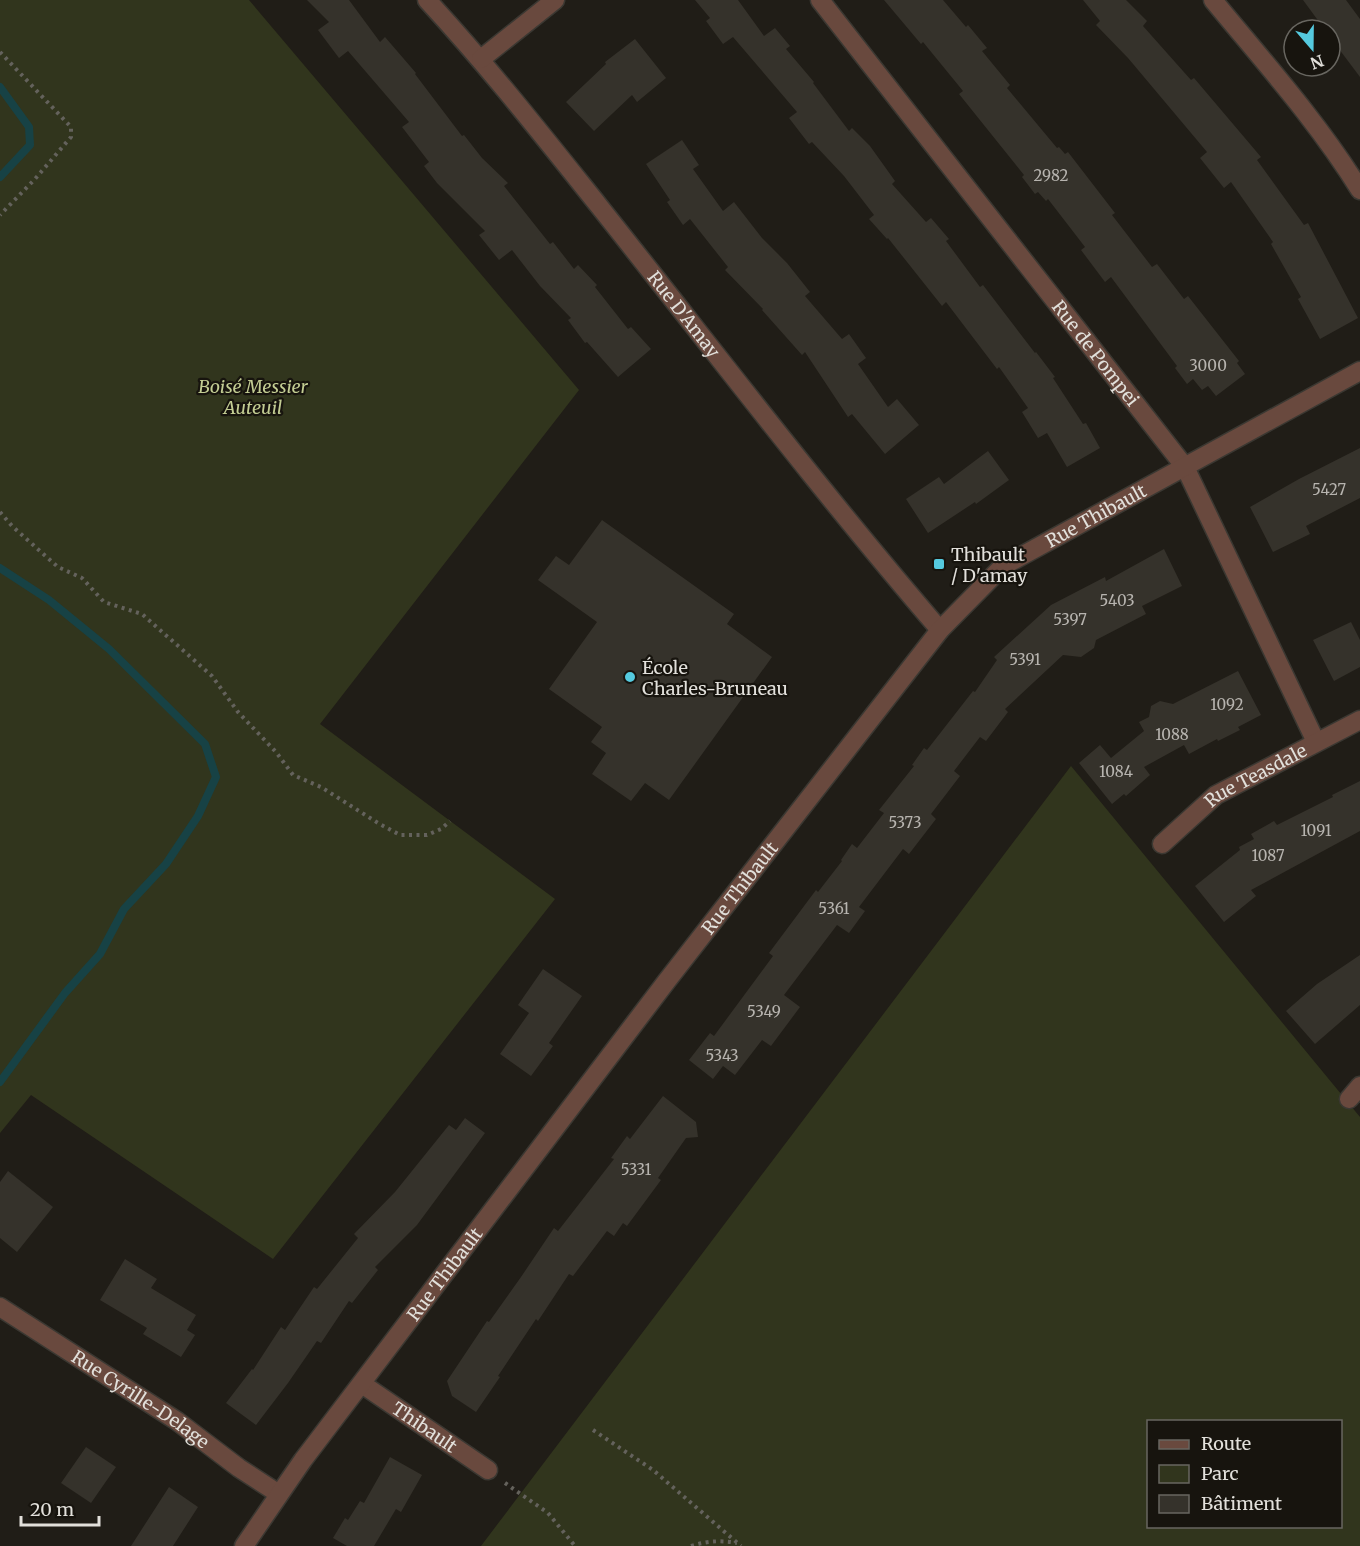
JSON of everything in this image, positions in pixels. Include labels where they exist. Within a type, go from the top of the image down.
[{"type":"street","name":"Rue D'Amay","points":[[427,0],[481,59],[859,536],[940,630]]},
{"type":"street","points":[[481,59],[555,0]]},
{"type":"street","name":"Rue de Pompei","points":[[820,0],[1185,467],[1316,742]]},
{"type":"street","points":[[1213,0],[1286,86],[1346,167],[1360,190]]},
{"type":"street","name":"Rue Thibault","points":[[244,1546],[279,1494],[666,982],[940,630],[1003,566],[1360,371]]},
{"type":"street","name":"Rue Teasdale","points":[[1162,844],[1216,795],[1360,720]]},
{"type":"street","name":"Rue Cyrille-Delage","points":[[0,1307],[177,1421],[239,1468],[279,1494]]},
{"type":"street","name":"Thibault","points":[[362,1384],[488,1470]]},
{"type":"path","points":[[0,52],[71,127],[71,137],[0,215]]},
{"type":"path","points":[[0,512],[57,567],[82,578],[104,602],[142,614],[212,676],[238,712],[276,752],[293,775],[321,787],[378,824],[400,835],[427,835],[441,829],[450,821]]},
{"type":"path","points":[[593,1430],[653,1470],[740,1545]]},
{"type":"path","points":[[488,1470],[548,1513],[575,1546]]},
{"type":"path","points":[[691,1546],[721,1540],[740,1545]]},
{"type":"green space","name":"Boisé Messier Auteuil","points":[[0,0],[249,0],[579,390],[320,724],[555,899],[273,1259],[31,1095],[0,1133]]},
{"type":"green space","points":[[1071,766],[1360,1117],[1360,1546],[481,1546]]},
{"type":"building","points":[[307,0],[349,0],[380,42],[385,37],[416,73],[462,136],[464,135],[482,158],[508,183],[504,186],[550,244],[553,242],[574,269],[578,265],[597,285],[595,287],[628,329],[631,327],[651,349],[618,377],[587,342],[585,343],[568,320],[571,318],[540,286],[512,250],[499,260],[479,235],[485,231],[437,183],[424,166],[429,162],[402,127],[409,122],[348,51],[339,58],[318,30],[329,22]]},
{"type":"building","points":[[695,0],[738,0],[764,36],[775,28],[790,46],[786,49],[814,82],[849,131],[852,128],[870,146],[895,181],[892,184],[926,222],[931,218],[949,239],[946,241],[980,287],[983,285],[1055,377],[1053,378],[1083,424],[1086,423],[1100,448],[1067,467],[1047,433],[1038,438],[1022,412],[1028,408],[999,367],[997,369],[946,302],[942,306],[888,238],[869,219],[874,215],[844,176],[812,142],[809,144],[789,118],[797,112],[733,37],[723,44],[706,21],[710,18]]},
{"type":"building","points":[[884,0],[943,0],[966,27],[968,25],[987,48],[982,51],[1010,85],[1007,88],[1057,148],[1059,147],[1065,154],[1068,152],[1115,213],[1112,215],[1152,267],[1157,264],[1184,299],[1188,296],[1239,361],[1237,363],[1245,374],[1216,396],[1208,386],[1202,390],[1193,379],[1187,384],[1175,368],[1177,366],[1111,277],[1105,282],[1081,250],[1085,247],[1048,199],[1046,201],[1038,192],[1035,194],[1022,177],[1024,175],[959,94],[963,91],[923,42],[921,44]]},
{"type":"building","points":[[1083,0],[1126,0],[1147,21],[1143,26],[1191,80],[1194,78],[1261,157],[1257,160],[1304,225],[1308,223],[1358,318],[1320,339],[1298,299],[1301,297],[1271,244],[1273,242],[1231,182],[1224,188],[1200,158],[1207,152],[1128,58],[1096,25],[1100,21]]},
{"type":"building","points":[[1303,0],[1346,0],[1360,19],[1360,77],[1342,53],[1342,18],[1316,18]]},
{"type":"building","points":[[635,39],[666,78],[637,102],[632,95],[594,131],[566,102],[606,64],[605,62]]},
{"type":"building","points":[[682,140],[699,165],[693,169],[723,211],[734,202],[762,238],[787,263],[810,292],[805,296],[842,339],[849,334],[866,358],[858,364],[888,407],[897,399],[919,425],[885,454],[852,414],[848,417],[805,352],[802,355],[763,309],[725,270],[728,267],[690,219],[683,225],[667,202],[670,200],[646,164]]},
{"type":"building","points":[[1360,448],[1360,498],[1306,526],[1310,534],[1273,552],[1250,507]]},
{"type":"building","points":[[988,451],[1009,480],[976,504],[975,502],[928,533],[906,499],[939,477],[944,484]]},
{"type":"building","points":[[602,520],[734,614],[727,624],[772,657],[669,800],[645,783],[631,801],[592,774],[606,753],[591,742],[602,727],[549,689],[597,622],[538,580],[556,556],[569,565]]},
{"type":"building","points":[[1164,549],[1182,586],[1142,606],[1146,614],[1096,640],[1094,648],[1081,657],[1063,655],[1005,709],[1008,712],[986,741],[980,737],[954,771],[960,776],[931,814],[936,819],[909,854],[903,849],[859,907],[865,911],[849,933],[837,925],[784,995],[800,1007],[771,1046],[762,1040],[735,1075],[723,1066],[713,1079],[689,1060],[710,1033],[714,1036],[773,956],[769,953],[816,890],[818,892],[842,861],[852,844],[857,848],[884,813],[879,810],[914,766],[912,765],[924,748],[927,750],[973,691],[975,692],[997,660],[994,657],[1051,605],[1105,577],[1106,581]]},
{"type":"building","points":[[1351,622],[1360,640],[1360,667],[1334,681],[1313,640]]},
{"type":"building","points":[[1238,671],[1261,715],[1238,727],[1240,730],[1189,754],[1184,745],[1144,767],[1150,775],[1126,796],[1124,794],[1112,804],[1079,763],[1100,745],[1111,758],[1144,731],[1139,722],[1149,717],[1151,706],[1160,701],[1173,704]]},
{"type":"building","points":[[1360,781],[1360,831],[1251,890],[1256,896],[1224,922],[1195,886],[1240,850],[1239,847],[1254,839],[1251,834],[1274,821],[1277,825]]},
{"type":"building","points":[[1360,955],[1360,1005],[1315,1044],[1286,1011],[1317,984]]},
{"type":"building","points":[[543,969],[582,996],[549,1043],[553,1046],[531,1076],[500,1054],[529,1013],[518,1005]]},
{"type":"building","points":[[663,1096],[696,1122],[698,1137],[686,1138],[658,1178],[661,1180],[627,1226],[623,1223],[614,1236],[607,1231],[573,1276],[569,1274],[538,1321],[536,1319],[476,1412],[452,1396],[447,1381],[554,1228],[558,1231],[614,1159],[611,1158],[627,1136],[630,1139]]},
{"type":"building","points":[[465,1118],[485,1133],[417,1225],[375,1267],[378,1270],[352,1303],[349,1301],[321,1343],[317,1341],[256,1425],[226,1403],[253,1370],[281,1327],[285,1330],[314,1287],[317,1289],[358,1238],[354,1234],[395,1192],[449,1125],[456,1130]]},
{"type":"building","points":[[8,1171],[53,1207],[17,1252],[0,1238],[0,1182]]},
{"type":"building","points":[[125,1259],[157,1279],[151,1288],[196,1315],[187,1330],[195,1335],[181,1357],[143,1334],[147,1328],[100,1300]]},
{"type":"building","points":[[86,1447],[116,1467],[91,1503],[61,1483]]},
{"type":"building","points":[[390,1457],[422,1475],[401,1512],[396,1509],[374,1546],[347,1546],[333,1538],[345,1518],[348,1520],[360,1501],[364,1503]]},
{"type":"building","points":[[169,1487],[198,1507],[173,1546],[131,1546]]},
{"type":"waterway","points":[[0,87],[29,127],[30,145],[0,177]]},
{"type":"waterway","points":[[0,568],[49,600],[109,649],[205,744],[216,777],[198,816],[166,864],[124,909],[100,954],[65,993],[0,1082]]},
{"type":"place","name":"Thibault / D'amay","points":[[939,564]]},
{"type":"place","name":"École Charles-Bruneau","points":[[630,677]]}]
